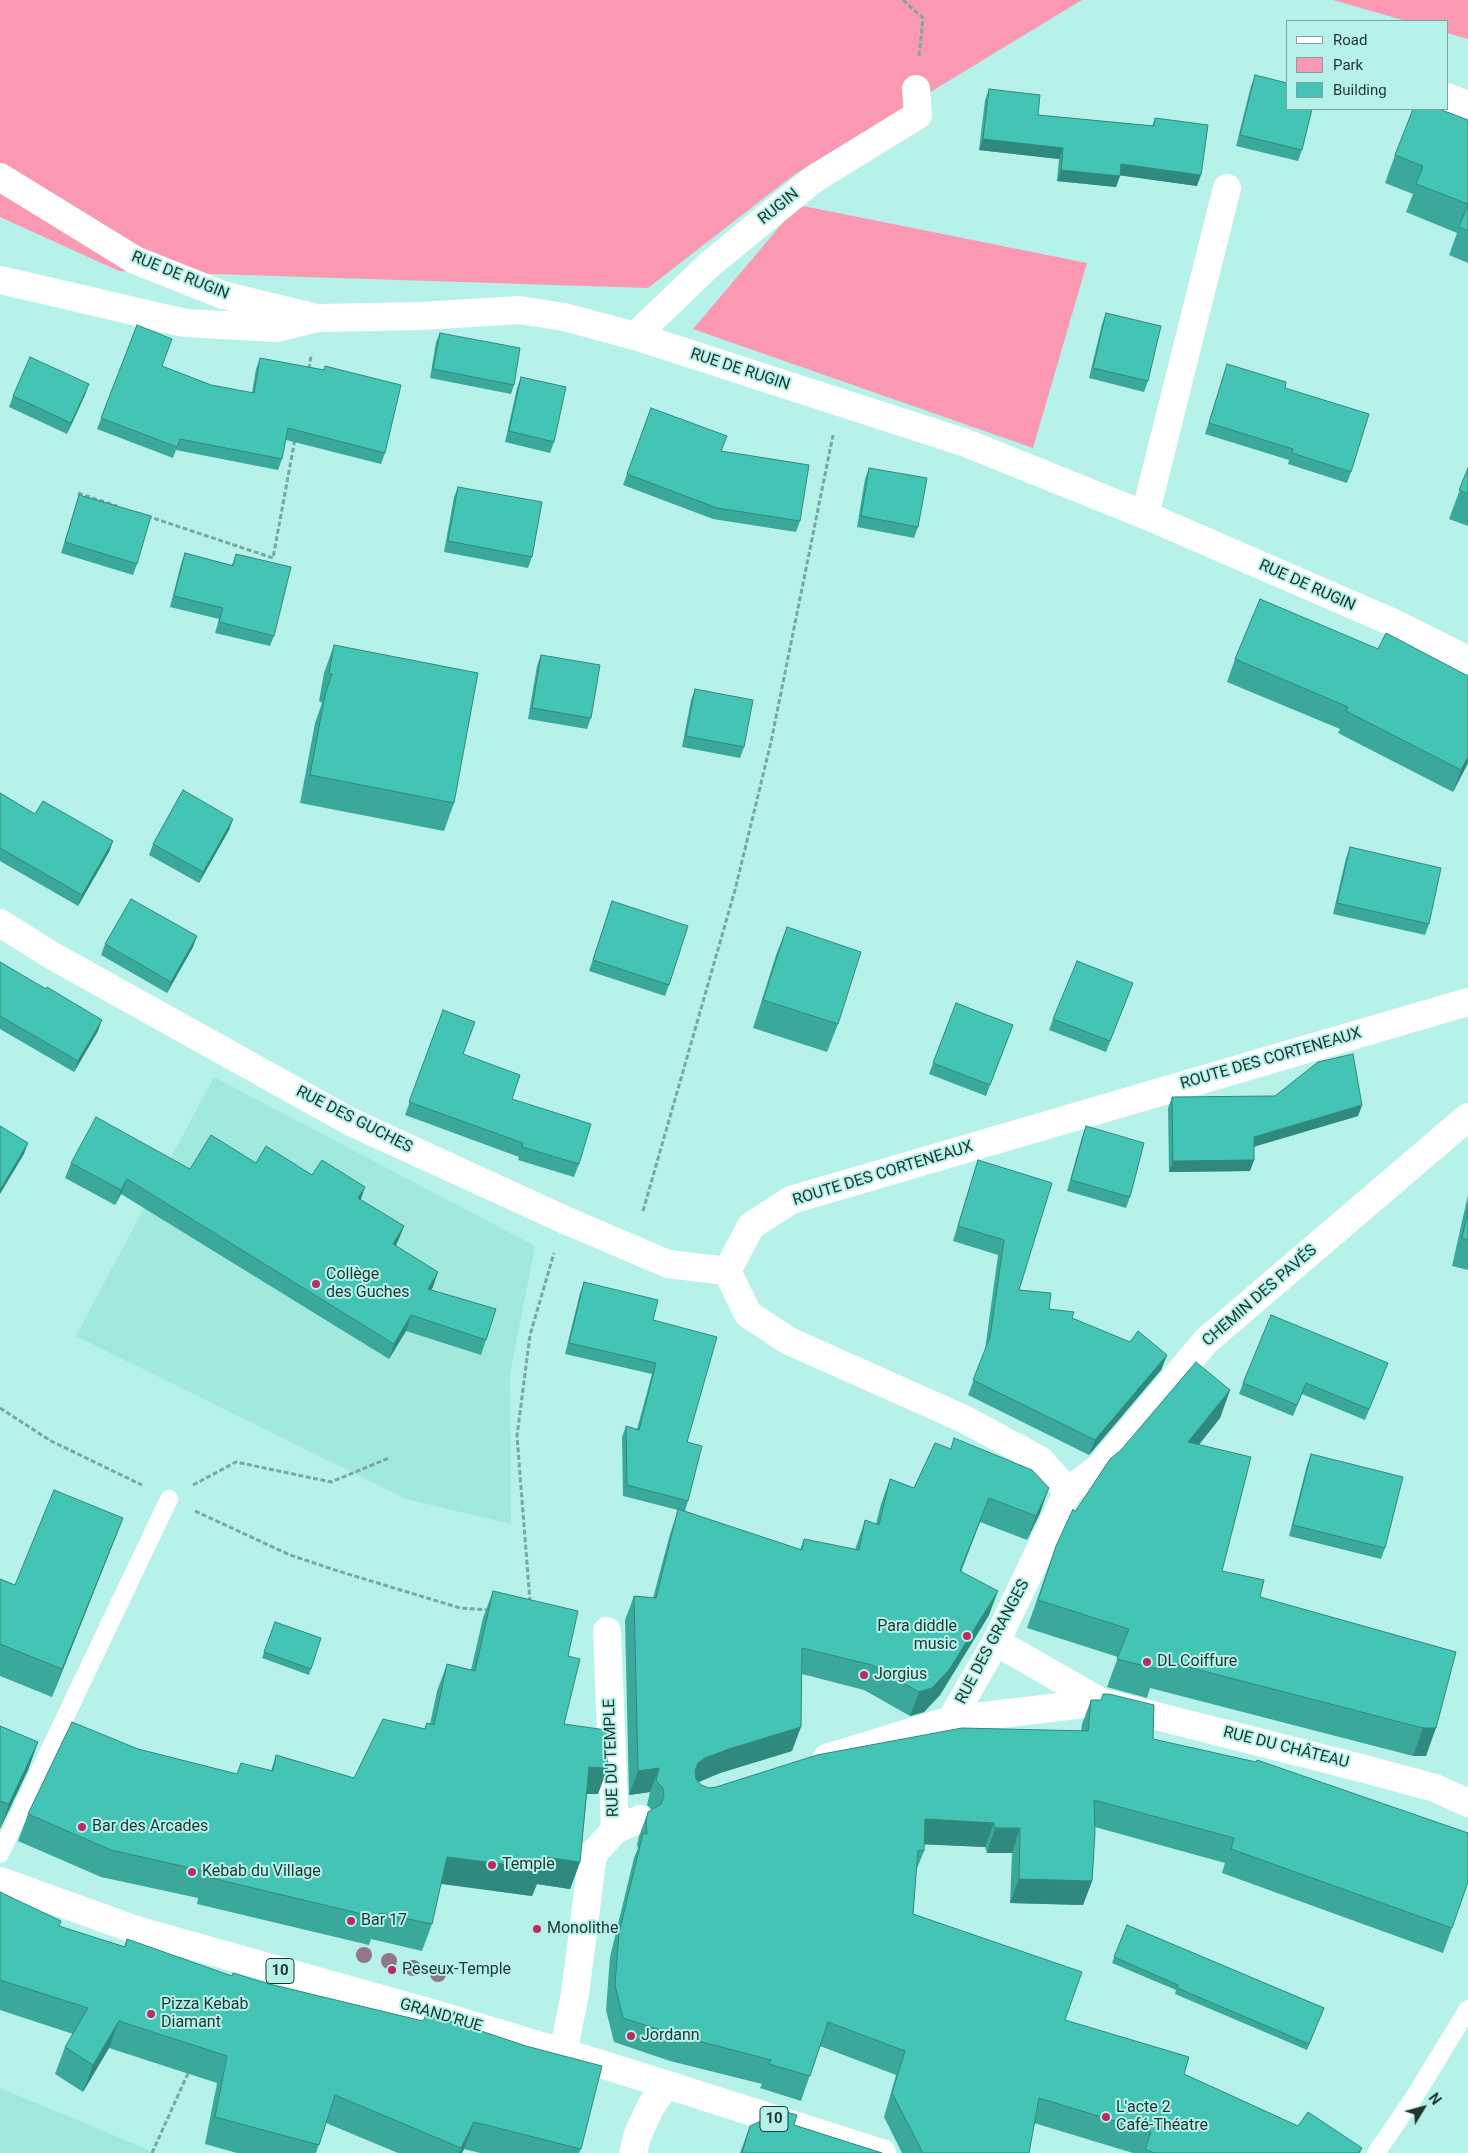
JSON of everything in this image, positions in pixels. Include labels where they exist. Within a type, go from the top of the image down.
[{"type":"street","name":"RUGIN","points":[[635,336],[710,264],[814,180],[918,115],[916,88]]},
{"type":"street","points":[[1448,97],[1468,105]]},
{"type":"street","name":"RUE DE RUGIN","points":[[0,177],[135,260],[223,295],[318,318]]},
{"type":"street","points":[[1145,515],[1227,188]]},
{"type":"street","name":"RUE DE RUGIN","points":[[0,280],[185,323],[277,328],[318,318],[422,316],[519,310],[564,316],[635,336],[966,443],[1145,515],[1394,623],[1468,660]]},
{"type":"street","name":"RUE DES GUCHES","points":[[0,923],[51,955],[351,1122],[565,1220],[668,1264],[727,1272]]},
{"type":"street","name":"ROUTE DES CORTENEAUX","points":[[727,1272],[751,1226],[791,1200],[1468,1002]]},
{"type":"street","name":"CHEMIN DES PAVÉS","points":[[1068,1490],[1099,1468],[1206,1341],[1468,1117]]},
{"type":"street","points":[[727,1272],[748,1314],[789,1341],[964,1419],[998,1437],[1040,1460],[1068,1490]]},
{"type":"street","name":"RUE DES GRANGES","points":[[800,1766],[952,1720],[996,1642],[1068,1490]]},
{"type":"street","name":"RUE DU TEMPLE","points":[[563,2053],[575,1994],[593,1854],[627,1825],[607,1631]]},
{"type":"street","name":"RUE DU CHÂTEAU","points":[[996,1642],[1101,1702],[1435,1788],[1468,1803]]},
{"type":"street","name":"RUE DU CHÂTEAU","points":[[952,1720],[1101,1702]]},
{"type":"street","name":"GRAND'RUE","points":[[0,1881],[136,1930],[435,2014],[666,2084],[882,2153]]},
{"type":"street","points":[[633,2153],[638,2134],[651,2106],[666,2084]]},
{"type":"lane","points":[[0,1854],[169,1498]]},
{"type":"lane","points":[[1376,2153],[1416,2096],[1468,2008]]},
{"type":"path","points":[[903,0],[923,18],[916,88]]},
{"type":"path","points":[[307,376],[318,318]]},
{"type":"path","points":[[143,514],[273,558],[296,434]]},
{"type":"path","points":[[643,1211],[735,890],[771,742],[829,452]]},
{"type":"path","points":[[78,493],[124,508]]},
{"type":"path","points":[[530,1604],[517,1436],[530,1335],[556,1245]]},
{"type":"path","points":[[0,1408],[50,1441],[290,1555],[338,1572],[460,1608],[496,1610]]},
{"type":"path","points":[[169,1498],[236,1462],[331,1482],[389,1458]]},
{"type":"path","points":[[152,2153],[192,2063]]},
{"type":"shaded area","name":"Collège des Guches","points":[[214,1077],[535,1246],[510,1374],[511,1524],[406,1499],[76,1336]]},
{"type":"shaded area","points":[[0,2088],[156,2153],[0,2153]]},
{"type":"green space","points":[[0,0],[1082,0],[795,174],[648,288],[119,271],[0,217]]},
{"type":"green space","points":[[1333,0],[1468,0],[1468,39],[1448,33],[1448,20],[1403,20]]},
{"type":"green space","points":[[798,205],[1087,263],[1033,448],[693,329]]},
{"type":"building","points":[[1255,75],[1286,83],[1286,110],[1312,110],[1302,150],[1240,135]]},
{"type":"building","points":[[989,89],[1040,95],[1038,115],[1154,126],[1155,118],[1208,125],[1201,175],[1121,164],[1120,176],[1061,170],[1063,148],[983,139]]},
{"type":"building","points":[[1413,110],[1442,110],[1468,120],[1468,204],[1416,184],[1423,166],[1395,155]]},
{"type":"building","points":[[1468,204],[1468,231],[1459,227]]},
{"type":"building","points":[[1106,313],[1161,326],[1148,381],[1093,368]]},
{"type":"building","points":[[137,325],[172,339],[162,366],[211,385],[254,393],[260,358],[324,370],[325,366],[401,385],[385,453],[288,428],[282,459],[180,439],[177,447],[101,418]]},
{"type":"building","points":[[440,333],[520,348],[514,385],[433,369]]},
{"type":"building","points":[[30,357],[89,384],[71,423],[13,396]]},
{"type":"building","points":[[1227,364],[1286,382],[1285,388],[1369,414],[1351,472],[1292,453],[1293,449],[1209,423]]},
{"type":"building","points":[[521,377],[566,387],[554,442],[509,431]]},
{"type":"building","points":[[651,408],[727,436],[721,451],[809,465],[800,521],[717,508],[627,474]]},
{"type":"building","points":[[869,468],[927,478],[918,527],[861,516]]},
{"type":"building","points":[[1468,468],[1468,494],[1459,490]]},
{"type":"building","points":[[458,487],[542,502],[532,557],[448,541]]},
{"type":"building","points":[[79,495],[151,516],[137,564],[65,542]]},
{"type":"building","points":[[185,553],[233,566],[236,554],[291,567],[274,636],[219,622],[223,608],[174,596]]},
{"type":"building","points":[[1260,599],[1378,649],[1386,633],[1468,676],[1468,757],[1461,770],[1346,711],[1348,707],[1235,659]]},
{"type":"building","points":[[334,645],[478,673],[454,803],[310,775],[325,695],[332,674],[329,673]]},
{"type":"building","points":[[541,655],[600,665],[591,718],[532,708]]},
{"type":"building","points":[[695,689],[753,700],[744,747],[686,736]]},
{"type":"building","points":[[183,790],[233,819],[203,872],[153,844]]},
{"type":"building","points":[[0,793],[35,814],[43,801],[113,841],[82,895],[0,848]]},
{"type":"building","points":[[1350,847],[1441,868],[1429,924],[1337,903]]},
{"type":"building","points":[[131,899],[197,936],[171,982],[105,944]]},
{"type":"building","points":[[612,901],[688,926],[669,985],[593,960]]},
{"type":"building","points":[[787,927],[861,952],[838,1024],[763,1000]]},
{"type":"building","points":[[1077,961],[1133,983],[1110,1041],[1053,1019]]},
{"type":"building","points":[[0,962],[102,1020],[78,1061],[0,1016]]},
{"type":"building","points":[[956,1003],[1013,1025],[990,1085],[933,1063]]},
{"type":"building","points":[[443,1010],[475,1022],[463,1054],[520,1075],[512,1099],[591,1124],[579,1164],[522,1147],[523,1143],[409,1102]]},
{"type":"building","points":[[1353,1054],[1362,1105],[1254,1137],[1254,1160],[1173,1161],[1172,1097],[1275,1096],[1318,1062]]},
{"type":"building","points":[[96,1117],[190,1169],[211,1135],[256,1163],[266,1146],[312,1175],[322,1160],[365,1187],[358,1198],[404,1226],[393,1244],[438,1272],[428,1289],[496,1309],[486,1340],[411,1315],[394,1344],[127,1179],[121,1190],[71,1163]]},
{"type":"building","points":[[0,1126],[28,1143],[0,1190]]},
{"type":"building","points":[[1086,1126],[1144,1143],[1130,1197],[1071,1180]]},
{"type":"building","points":[[978,1160],[1052,1183],[1019,1290],[1051,1293],[1049,1309],[1074,1312],[1072,1318],[1130,1342],[1138,1331],[1167,1355],[1095,1440],[973,1380],[990,1337],[1004,1240],[958,1226]]},
{"type":"building","points":[[1468,1211],[1468,1240],[1462,1238]]},
{"type":"building","points":[[584,1282],[658,1300],[653,1320],[717,1337],[687,1442],[702,1446],[688,1501],[627,1485],[626,1426],[639,1430],[656,1363],[569,1343]]},
{"type":"building","points":[[1271,1315],[1388,1363],[1369,1409],[1306,1383],[1297,1405],[1243,1383]]},
{"type":"building","points":[[1196,1362],[1230,1390],[1188,1442],[1251,1457],[1222,1571],[1264,1580],[1260,1597],[1456,1652],[1436,1728],[1423,1728],[1157,1659],[1157,1669],[1117,1659],[1129,1629],[1038,1600],[1056,1546],[1073,1509],[1075,1512],[1110,1459],[1121,1450]]},
{"type":"building","points":[[954,1438],[1032,1470],[1049,1488],[1036,1516],[989,1498],[960,1571],[998,1591],[949,1670],[932,1688],[919,1692],[872,1665],[802,1648],[801,1727],[705,1758],[698,1763],[695,1771],[696,1779],[701,1785],[709,1788],[716,1787],[817,1755],[962,1728],[1088,1731],[1091,1700],[1101,1700],[1103,1694],[1109,1694],[1154,1705],[1153,1739],[1256,1762],[1257,1760],[1468,1833],[1468,1882],[1452,1928],[1231,1849],[1234,1838],[1094,1800],[1095,1833],[1092,1881],[1019,1879],[1020,1828],[995,1828],[994,1823],[925,1819],[924,1851],[918,1850],[913,1914],[1082,1972],[1065,2020],[1189,2057],[1184,2074],[1298,2126],[1308,2112],[1362,2148],[1358,2153],[1154,2153],[1145,2149],[1151,2132],[1039,2098],[1029,2153],[923,2153],[892,2093],[905,2051],[828,2022],[810,2076],[769,2064],[771,2060],[679,2036],[623,2018],[615,1985],[619,1933],[643,1833],[647,1834],[646,1821],[648,1812],[661,1804],[664,1796],[663,1788],[656,1781],[659,1768],[638,1771],[634,1596],[656,1598],[678,1509],[802,1550],[804,1539],[859,1550],[865,1520],[879,1525],[890,1479],[914,1488],[935,1443],[951,1449]]},
{"type":"building","points":[[1311,1454],[1403,1477],[1385,1548],[1293,1525]]},
{"type":"building","points":[[54,1490],[123,1518],[62,1669],[0,1644],[0,1579],[15,1585]]},
{"type":"building","points":[[493,1591],[578,1611],[568,1656],[580,1659],[564,1724],[606,1730],[608,1768],[589,1767],[580,1862],[544,1857],[542,1869],[447,1857],[432,1924],[380,1913],[379,1918],[207,1877],[208,1872],[111,1850],[28,1814],[72,1722],[138,1749],[237,1774],[241,1763],[273,1771],[276,1755],[354,1778],[383,1719],[425,1729],[427,1723],[434,1725],[447,1664],[475,1671]]},
{"type":"building","points":[[275,1622],[321,1638],[311,1669],[264,1652]]},
{"type":"building","points":[[0,1726],[38,1742],[9,1804],[0,1801]]},
{"type":"building","points":[[0,1892],[61,1921],[59,1926],[125,1947],[127,1939],[232,1976],[233,1973],[269,1984],[423,2021],[427,2013],[526,2046],[602,2066],[581,2149],[474,2122],[461,2148],[335,2095],[319,2145],[215,2117],[227,2056],[119,2021],[93,2065],[65,2047],[88,2008],[0,1980]]},
{"type":"building","points":[[1127,1925],[1324,2008],[1309,2044],[1177,1988],[1178,1985],[1114,1957]]},
{"type":"building","points":[[783,2111],[797,2115],[794,2125],[882,2153],[742,2153],[750,2126]]},
{"type":"place","name":"Collège des Guches","points":[[316,1284]]},
{"type":"place","name":"Para diddle music","points":[[967,1636]]},
{"type":"place","name":"DL Coiffure","points":[[1147,1662]]},
{"type":"place","name":"Jorgius","points":[[864,1675]]},
{"type":"place","name":"Bar des Arcades","points":[[82,1827]]},
{"type":"place","name":"Temple","points":[[492,1865]]},
{"type":"place","name":"Kebab du Village","points":[[192,1872]]},
{"type":"place","name":"Bar 17","points":[[351,1921]]},
{"type":"place","name":"Monolithe","points":[[537,1929]]},
{"type":"place","name":"Peseux-Temple","points":[[392,1970]]},
{"type":"place","name":"Pizza Kebab Diamant","points":[[151,2014]]},
{"type":"place","name":"Jordann","points":[[631,2036]]},
{"type":"place","name":"L'acte 2 Café-Théatre","points":[[1106,2117]]}]
